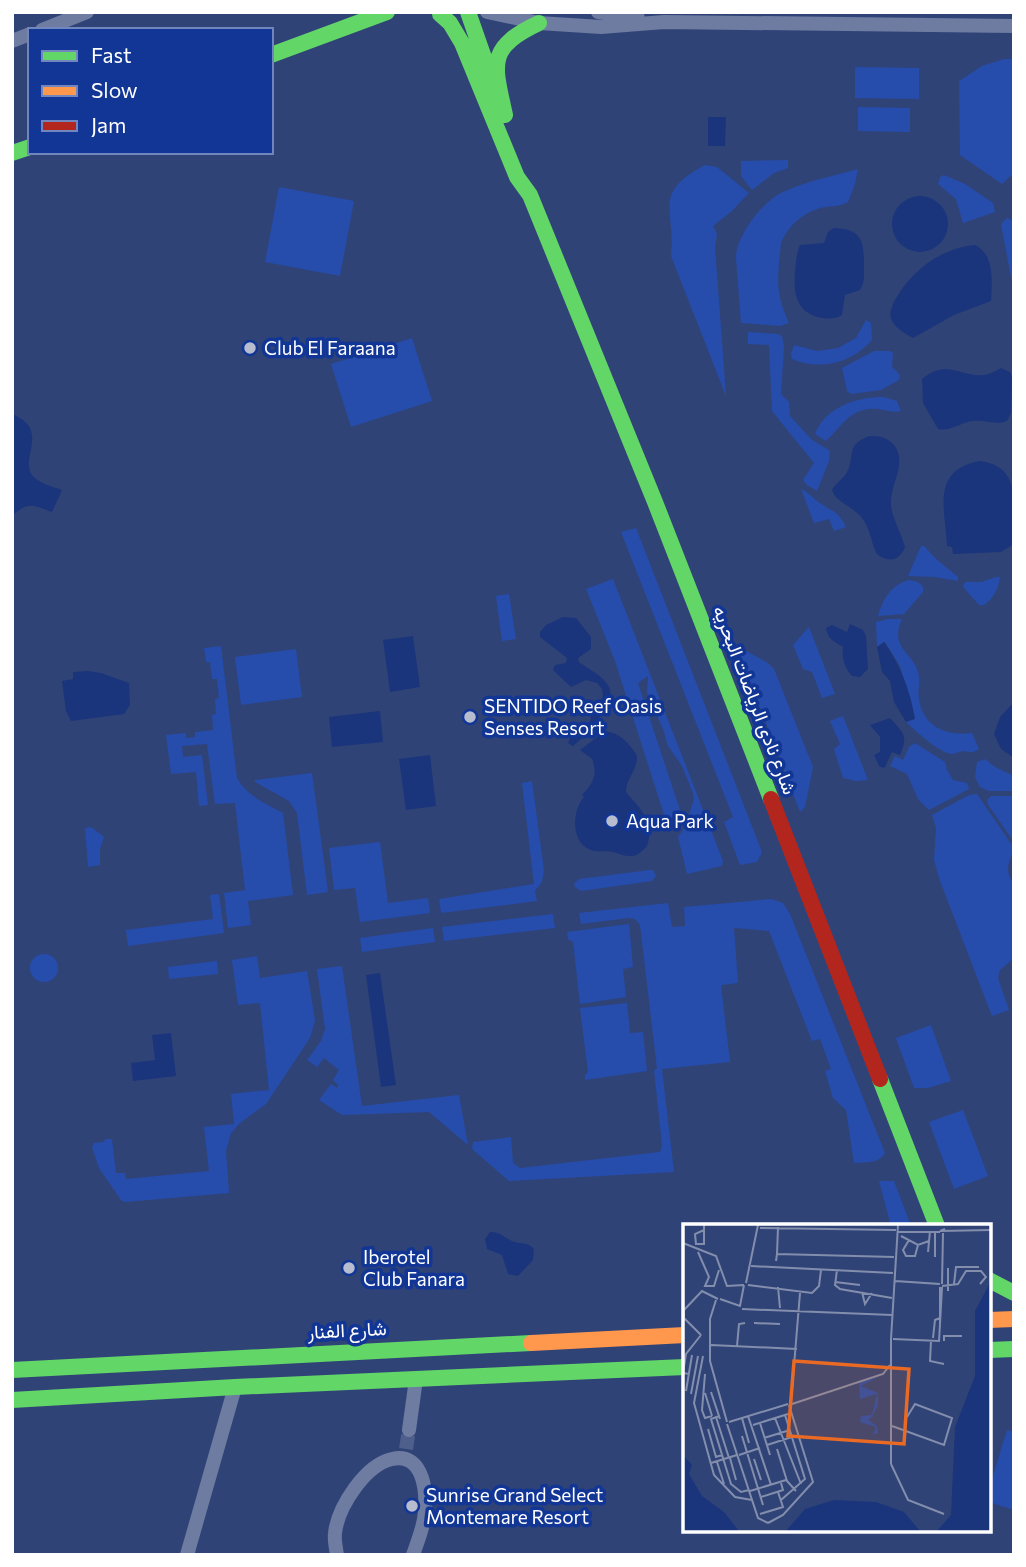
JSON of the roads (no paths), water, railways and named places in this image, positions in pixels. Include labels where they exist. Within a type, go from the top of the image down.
[{"type":"main road","points":[[273,54],[387,12]]},
{"type":"main road","points":[[438,13],[454,17],[467,12]]},
{"type":"main road","name":"شارع نادى الرياضات البحريه","points":[[467,12],[527,171],[530,195]]},
{"type":"main road","name":"شارع نادى الرياضات البحريه","points":[[438,13],[450,23],[462,43],[517,177],[530,195],[660,514],[938,1224]]},
{"type":"main road","points":[[505,114],[495,64],[498,52],[512,36],[539,23]]},
{"type":"main road","points":[[991,1281],[1014,1293]]},
{"type":"main road","points":[[991,1321],[1014,1319]]},
{"type":"main road","name":"شارع الفنار","points":[[12,1370],[683,1335]]},
{"type":"main road","points":[[991,1350],[1014,1349]]},
{"type":"main road","points":[[12,1400],[683,1367]]},
{"type":"street","points":[[47,28],[87,12]]},
{"type":"street","points":[[487,12],[539,23],[601,27],[664,22],[1014,26]]},
{"type":"street","points":[[598,12],[664,22]]},
{"type":"street","points":[[409,1430],[416,1379]]},
{"type":"street","points":[[187,1555],[235,1387]]},
{"type":"street","points":[[337,1555],[335,1533],[339,1518],[354,1490],[386,1461],[405,1454],[420,1470],[426,1499],[424,1521],[413,1555]]},
{"type":"tunnel","points":[[406,1449],[409,1430]]},
{"type":"place","name":"Club El Faraana","points":[[250,348]]},
{"type":"place","name":"SENTIDO Reef Oasis Senses Resort","points":[[470,717]]},
{"type":"place","name":"Aqua Park","points":[[612,821]]},
{"type":"place","name":"Iberotel Club Fanara","points":[[349,1268]]},
{"type":"place","name":"Sunrise Grand Select Montemare Resort","points":[[412,1506]]}]
